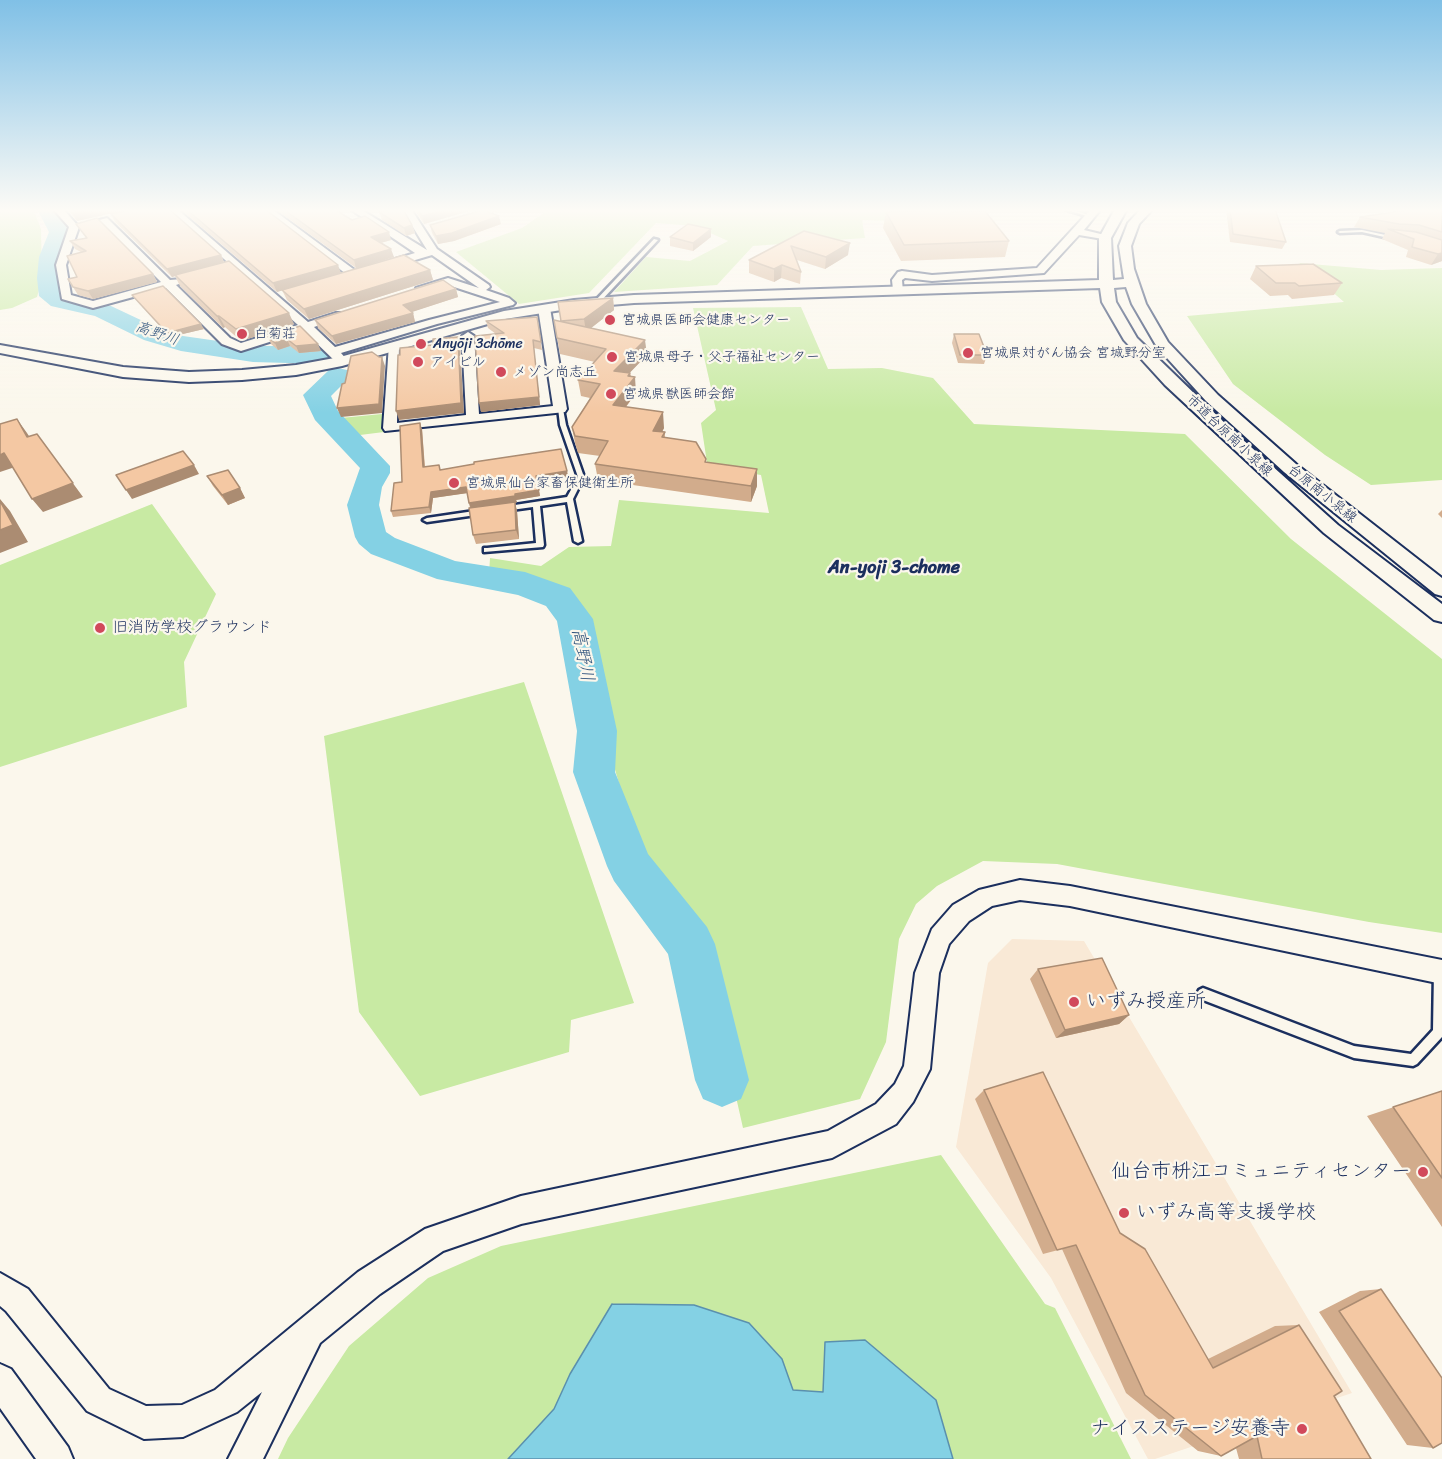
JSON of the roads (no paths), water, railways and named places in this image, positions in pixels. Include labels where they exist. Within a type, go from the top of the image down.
[{"type":"street","points":[[63,277],[66,297],[93,305],[191,277]]},
{"type":"street","points":[[160,277],[226,341],[241,347],[350,312]]},
{"type":"street","points":[[248,277],[280,297],[337,357]]},
{"type":"street","points":[[466,277],[511,305]]},
{"type":"street","points":[[899,277],[897,280],[899,290]]},
{"type":"street","points":[[925,277],[946,277]]},
{"type":"street","name":"市道台原南小泉線","points":[[1106,277],[1109,302],[1131,340],[1171,382],[1331,529],[1442,615]]},
{"type":"street","name":"台原南小泉線","points":[[1129,277],[1139,304],[1162,344],[1212,398],[1290,468],[1442,590]]},
{"type":"street","points":[[404,295],[448,281],[511,305],[544,308],[597,302],[1131,283]]},
{"type":"street","points":[[0,350],[123,372],[179,377],[267,374],[337,357],[393,348],[511,305]]},
{"type":"street","points":[[337,357],[433,322],[511,305]]},
{"type":"street","points":[[393,348],[390,428],[560,409],[544,308]]},
{"type":"street","points":[[468,336],[473,418]]},
{"type":"street","points":[[0,1288],[17,1300],[98,1400],[144,1423],[183,1421],[226,1401],[309,1335],[369,1282],[435,1239],[521,1210],[832,1143],[886,1114],[904,1093],[917,1069],[927,973],[940,937],[961,913],[987,897],[1020,890],[1070,896],[1441,972]]},
{"type":"street","points":[[245,1459],[309,1335]]},
{"type":"street","points":[[0,1380],[56,1459]]},
{"type":"lane","points":[[597,302],[621,277]]},
{"type":"lane","points":[[560,409],[563,425],[581,477],[570,499],[578,541]]},
{"type":"lane","points":[[428,520],[570,499]]},
{"type":"lane","points":[[487,550],[540,545],[536,504]]},
{"type":"lane","points":[[1203,994],[1353,1052],[1413,1060],[1438,1032],[1441,972]]},
{"type":"water","points":[[612,1304],[694,1305],[749,1323],[782,1359],[793,1390],[823,1392],[825,1342],[865,1340],[936,1400],[953,1459],[508,1459],[554,1409],[570,1374]]},
{"type":"waterway","name":"高野川","points":[[48,277],[51,296],[59,301],[103,311],[153,335],[181,343],[253,354],[321,354],[324,356]]},
{"type":"waterway","name":"高野川","points":[[338,376],[317,395],[325,414],[375,466],[375,473],[367,487],[363,505],[371,537],[383,546],[449,571],[525,584],[558,597],[575,619],[597,731],[594,772],[630,866],[690,944],[722,1080]]},
{"type":"place","name":"宮城県医師会健康センター","points":[[610,320]]},
{"type":"place","name":"白菊荘","points":[[242,334]]},
{"type":"place","name":"Anyōji 3chōme","points":[[421,344]]},
{"type":"place","name":"宮城県対がん協会 宮城野分室","points":[[968,353]]},
{"type":"place","name":"宮城県母子・父子福祉センター","points":[[612,357]]},
{"type":"place","name":"アイビル","points":[[418,362]]},
{"type":"place","name":"メゾン尚志丘","points":[[501,372]]},
{"type":"place","name":"宮城県獣医師会館","points":[[611,394]]},
{"type":"place","name":"宮城県仙台家畜保健衛生所","points":[[454,483]]},
{"type":"place","name":"旧消防学校グラウンド","points":[[100,628]]},
{"type":"place","name":"いずみ授産所","points":[[1074,1002]]},
{"type":"place","name":"仙台市枡江コミュニティセンター","points":[[1423,1172]]},
{"type":"place","name":"いずみ高等支援学校","points":[[1124,1213]]},
{"type":"place","name":"ナイスステージ安養寺","points":[[1302,1429]]},
{"type":"district","name":"An-yoji 3-chome","points":[[894,568]]}]
